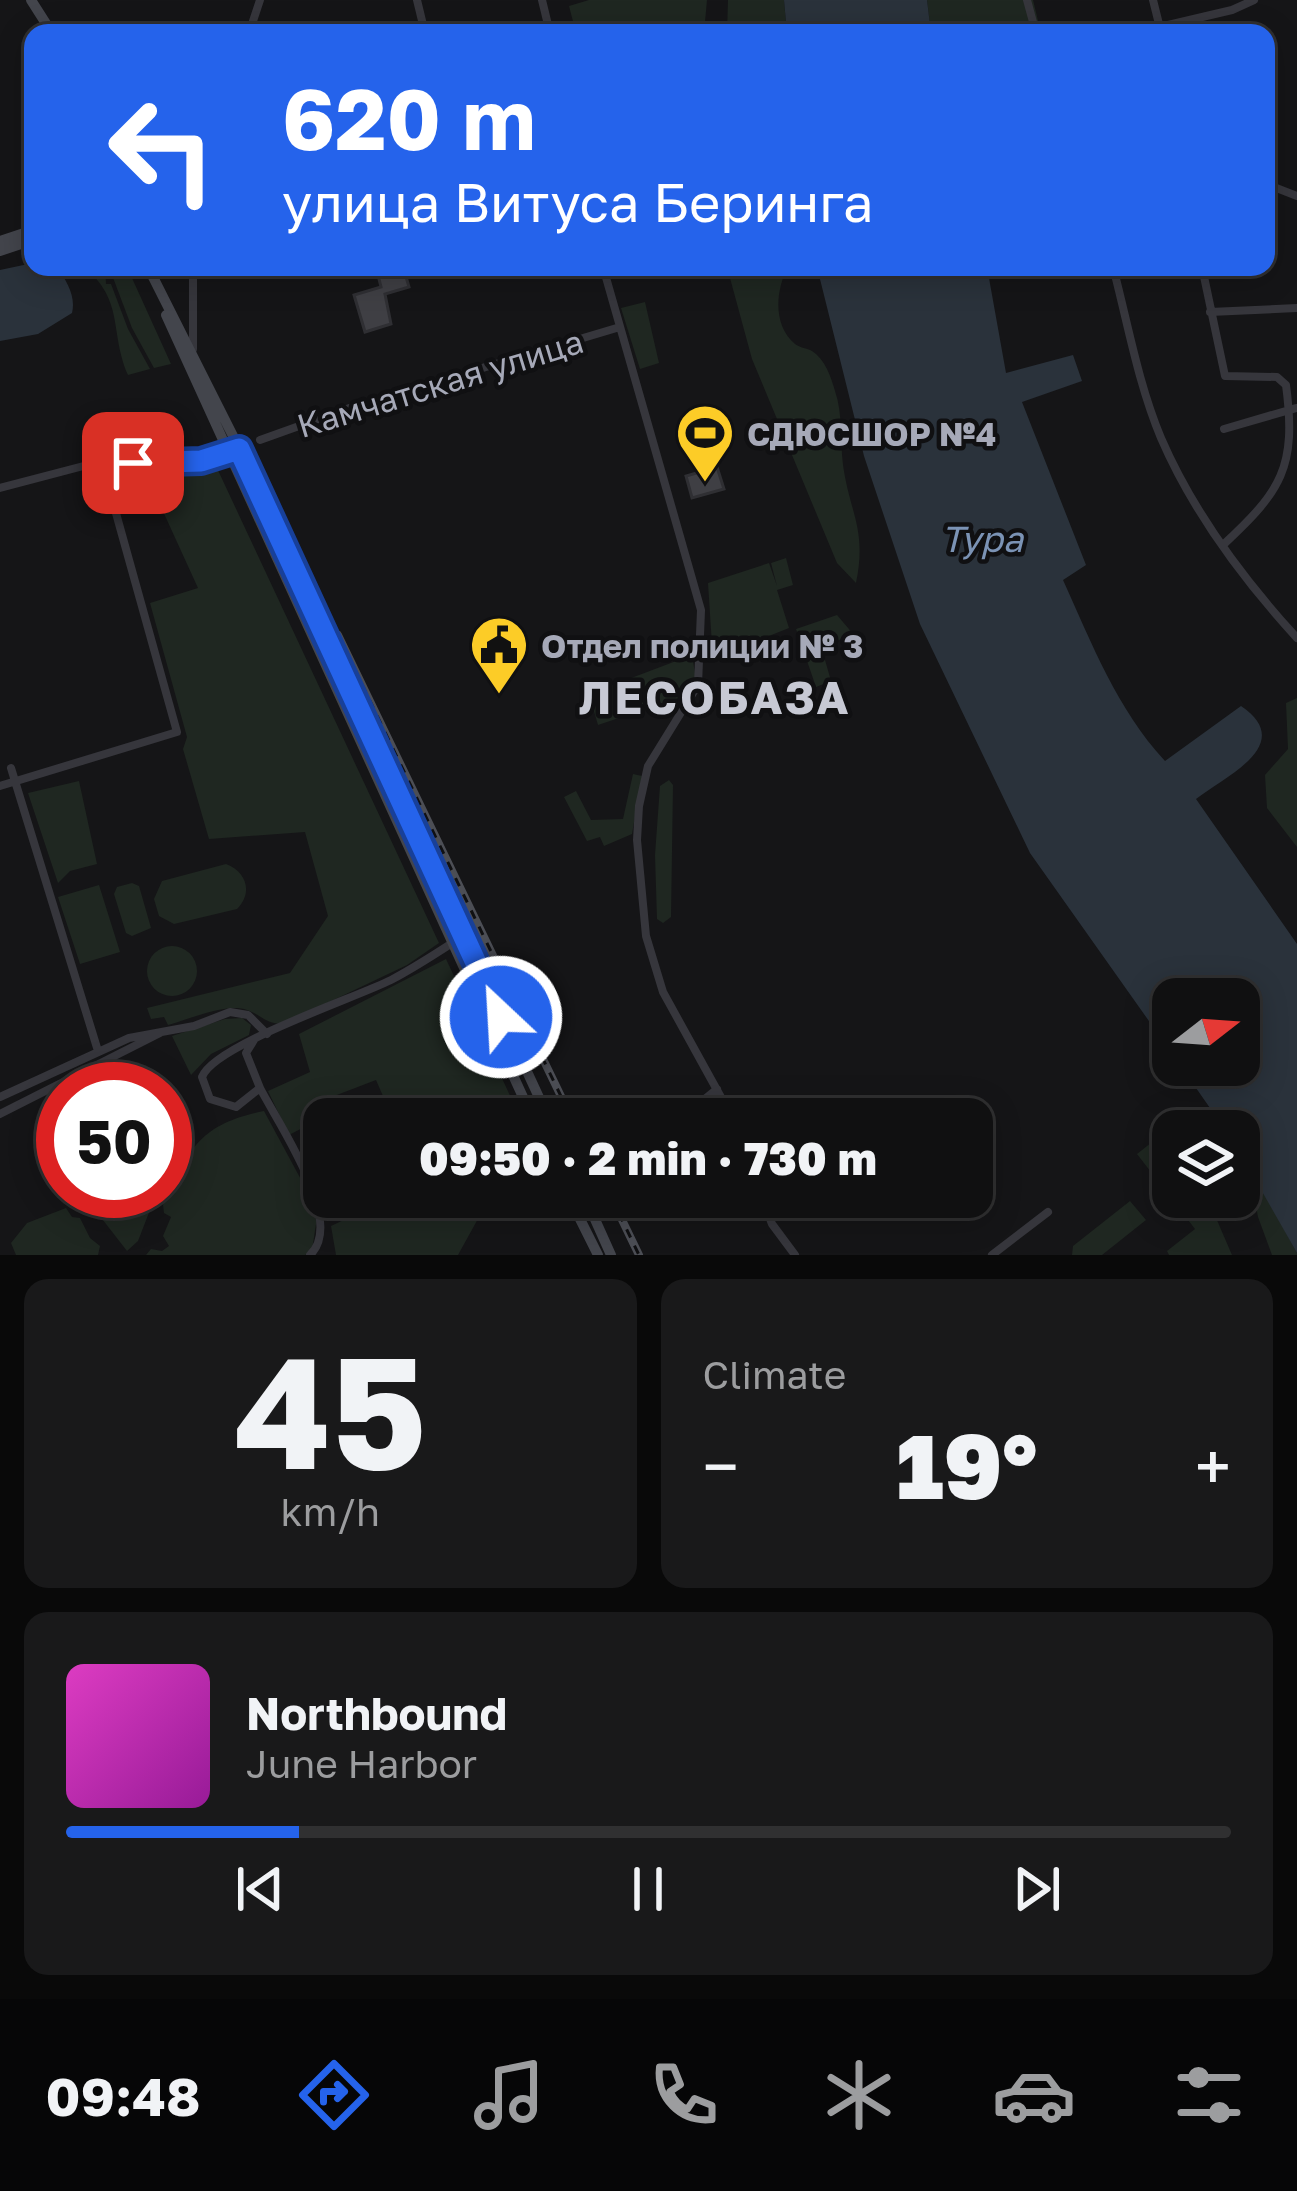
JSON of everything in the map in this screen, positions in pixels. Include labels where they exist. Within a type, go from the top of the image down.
[{"type":"main road","points":[[152,276],[458,940],[524,1098]]},
{"type":"main road","points":[[153,276],[194,356],[233,451]]},
{"type":"main road","points":[[458,940],[537,1098]]},
{"type":"main road","points":[[580,1218],[598,1255]]},
{"type":"main road","points":[[594,1218],[611,1255]]},
{"type":"street","points":[[1181,24],[1254,0]]},
{"type":"street","points":[[193,276],[194,356]]},
{"type":"street","points":[[606,276],[700,602],[698,685],[648,766],[637,840],[653,966],[722,1098]]},
{"type":"street","points":[[1116,276],[1142,382],[1160,436],[1185,487],[1222,546],[1297,638]]},
{"type":"street","points":[[1204,276],[1226,376],[1277,377],[1286,385],[1295,408],[1297,444],[1290,467],[1262,508],[1222,546]]},
{"type":"street","points":[[1210,312],[1297,308]]},
{"type":"street","name":"Камчатская улица","points":[[260,440],[343,410],[620,328]]},
{"type":"street","points":[[1225,429],[1295,408]]},
{"type":"street","points":[[0,488],[102,463],[166,464],[233,451]]},
{"type":"street","points":[[0,786],[174,736],[177,725],[102,463]]},
{"type":"street","points":[[11,769],[98,1052]]},
{"type":"street","points":[[260,1088],[236,1107],[225,1107],[210,1099],[202,1077],[212,1061],[388,981],[458,940]]},
{"type":"street","points":[[0,1097],[98,1052],[239,1012],[267,1034]]},
{"type":"street","points":[[0,1114],[161,1031]]},
{"type":"street","points":[[254,1040],[246,1061],[320,1207],[321,1240],[310,1255]]},
{"type":"street","points":[[706,1098],[717,1089]]},
{"type":"street","points":[[992,1255],[1048,1212]]},
{"type":"street","points":[[770,1218],[795,1255]]},
{"type":"shaded area","points":[[589,0],[707,0],[705,24],[574,24],[569,6]]},
{"type":"shaded area","points":[[728,0],[784,0],[786,24],[727,24]]},
{"type":"shaded area","points":[[927,0],[1033,0],[1039,24],[930,24]]},
{"type":"shaded area","points":[[93,276],[106,276],[106,284],[111,284],[150,369],[128,375],[111,305]]},
{"type":"shaded area","points":[[112,276],[131,276],[171,364],[154,368]]},
{"type":"shaded area","points":[[729,276],[785,276],[779,296],[783,327],[795,344],[821,359],[838,400],[843,465],[859,535],[856,583],[837,563],[752,359]]},
{"type":"shaded area","points":[[645,302],[659,363],[640,369],[621,308]]},
{"type":"shaded area","points":[[216,466],[439,943],[407,965],[283,1024],[238,1008],[168,1025],[164,1017],[151,1019],[147,1008],[290,973],[328,916],[305,832],[209,839],[183,749],[187,737],[150,603],[198,588],[156,496],[171,491],[168,469]]},
{"type":"shaded area","points":[[786,558],[793,585],[777,590],[789,628],[741,647],[712,645],[708,583],[769,563],[777,586],[771,563]]},
{"type":"shaded area","points":[[837,615],[854,635],[821,646],[831,681],[816,687],[796,629]]},
{"type":"shaded area","points":[[692,655],[696,679],[679,698],[598,725],[589,694]]},
{"type":"shaded area","points":[[1297,698],[1297,847],[1267,808],[1265,775],[1288,749],[1286,703]]},
{"type":"shaded area","points":[[633,774],[642,776],[632,834],[604,846],[600,837],[587,841],[564,797],[576,791],[591,820],[623,819]]},
{"type":"shaded area","points":[[669,780],[673,785],[671,917],[663,923],[657,919],[655,855],[660,786]]},
{"type":"shaded area","points":[[79,781],[97,864],[70,871],[58,883],[28,793]]},
{"type":"shaded area","points":[[226,864],[239,872],[245,884],[245,896],[237,909],[174,924],[159,916],[154,899],[162,881]]},
{"type":"shaded area","points":[[99,885],[120,952],[80,964],[58,897]]},
{"type":"shaded area","points":[[139,886],[151,928],[132,936],[126,933],[114,894],[117,887]]},
{"type":"shaded area","points":[[172,946],[190,953],[197,971],[190,989],[172,996],[154,989],[147,971],[154,953]]},
{"type":"shaded area","points":[[446,959],[511,1098],[384,1098],[376,1080],[329,1098],[303,1098],[303,1128],[289,1135],[268,1091],[310,1072],[299,1034]]},
{"type":"shaded area","points":[[242,1018],[251,1025],[249,1035],[211,1054],[192,1074],[192,1062],[185,1062],[172,1036]]},
{"type":"shaded area","points":[[264,1111],[303,1183],[303,1218],[317,1218],[312,1250],[305,1255],[146,1255],[151,1249],[162,1251],[169,1246],[163,1236],[171,1218],[192,1218],[192,1151],[211,1131]]},
{"type":"shaded area","points":[[1152,1142],[1152,1173],[1137,1154]]},
{"type":"shaded area","points":[[1260,1185],[1297,1253],[1272,1255],[1258,1218]]},
{"type":"shaded area","points":[[1130,1201],[1146,1220],[1102,1255],[1072,1255],[1073,1246]]},
{"type":"shaded area","points":[[40,1218],[80,1218],[100,1246],[98,1255],[16,1255],[11,1243],[27,1223]]},
{"type":"shaded area","points":[[101,1218],[147,1218],[138,1241],[127,1251]]},
{"type":"shaded area","points":[[348,1218],[478,1218],[458,1255],[336,1255],[331,1226]]},
{"type":"shaded area","points":[[1186,1218],[1216,1218],[1232,1255],[1169,1255],[1167,1251],[1195,1229]]},
{"type":"water","points":[[784,0],[927,0],[930,24],[786,24]]},
{"type":"water","points":[[24,265],[24,276],[62,276],[70,289],[72,313],[38,334],[0,341],[0,270]]},
{"type":"water","name":"Тура","points":[[819,276],[989,276],[1006,373],[1073,355],[1082,381],[1022,402],[1086,565],[1063,580],[1107,675],[1133,720],[1165,761],[1241,706],[1256,720],[1262,733],[1251,758],[1196,799],[1297,944],[1297,1253],[1260,1188],[1260,1110],[1211,1110],[1195,1086],[1260,1086],[1260,978],[1152,978],[1152,1025],[1030,853],[920,624],[864,456]]},
{"type":"building","points":[[378,276],[406,276],[409,287],[385,294],[391,324],[365,332],[354,295],[381,287]]},
{"type":"building","name":"СДЮСШОР №4","points":[[717,467],[724,489],[692,498],[686,476]]},
{"type":"railway","points":[[338,635],[562,1098]]},
{"type":"railway","points":[[621,1218],[639,1255]]},
{"type":"place","name":"СДЮСШОР №4","points":[[705,484]]},
{"type":"place","name":"Отдел полиции № 3","points":[[499,696]]},
{"type":"district","name":"ЛЕСОБАЗА","points":[[715,697]]},
{"type":"route","points":[[133,463],[201,461],[239,449],[501,1017]]}]
